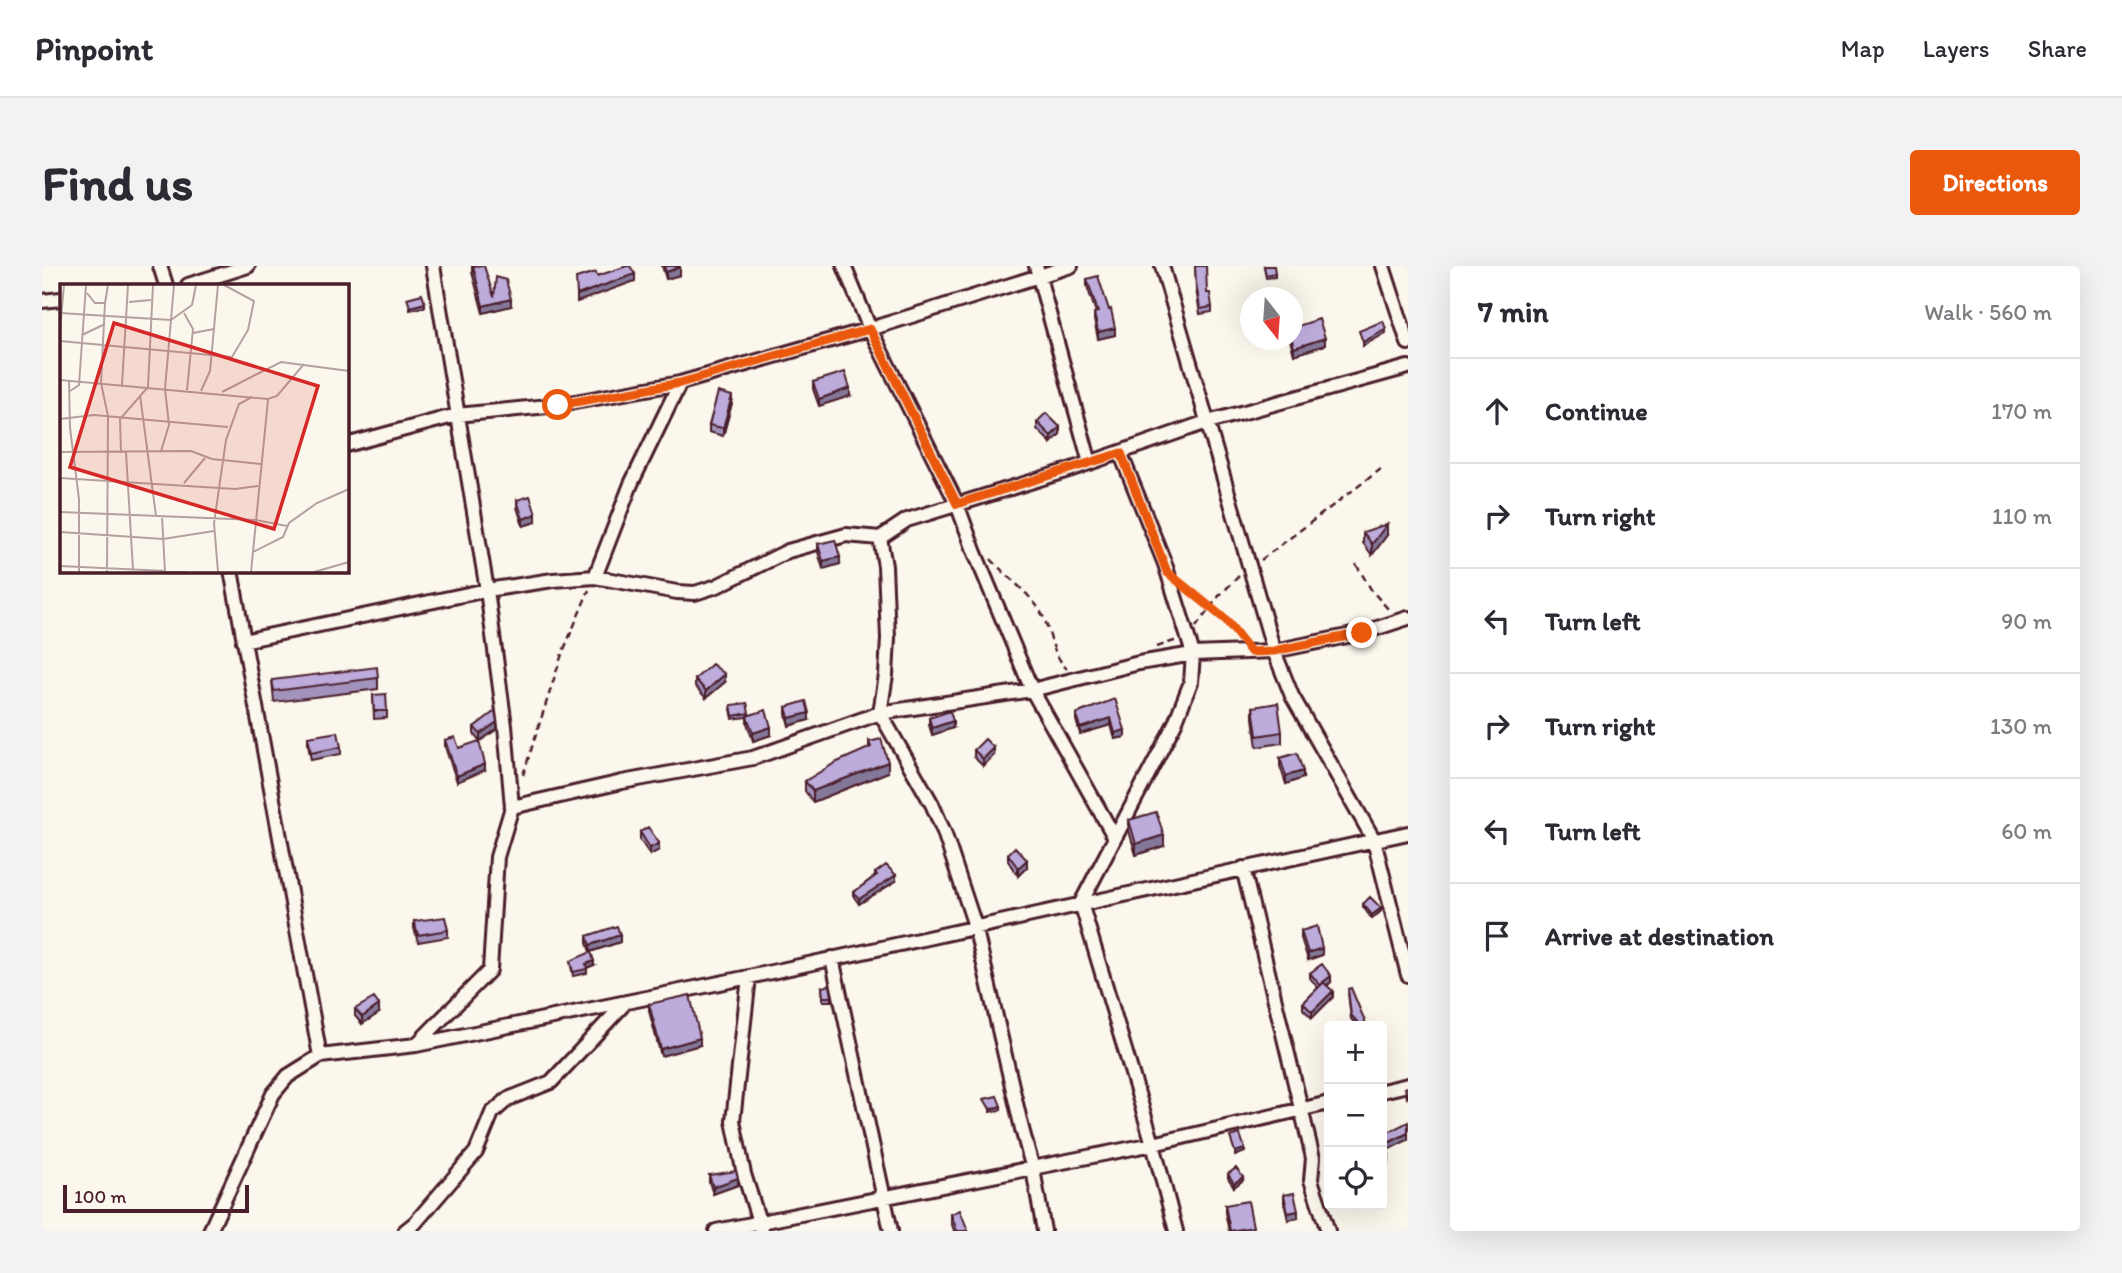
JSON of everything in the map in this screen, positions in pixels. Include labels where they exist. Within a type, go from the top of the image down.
[{"type":"street","points":[[160,266],[166,284]]},
{"type":"street","points":[[191,284],[248,266]]},
{"type":"street","points":[[416,1045],[490,970],[497,857],[512,807],[505,726],[486,590],[433,266]]},
{"type":"street","points":[[844,266],[870,329],[957,504],[1032,690],[1115,838]]},
{"type":"street","points":[[348,444],[457,415],[558,405],[680,383],[870,329],[1038,271],[1071,266]]},
{"type":"street","points":[[1162,266],[1274,651],[1292,696],[1374,840],[1408,975]]},
{"type":"street","points":[[1382,266],[1408,343]]},
{"type":"street","points":[[1038,271],[1090,463]]},
{"type":"street","points":[[42,301],[60,299]]},
{"type":"street","points":[[243,641],[486,590],[553,580],[595,577],[695,593],[717,586],[788,551],[846,535],[880,538],[907,520],[1121,453],[1209,422],[1408,367]]},
{"type":"street","points":[[595,577],[631,484],[680,383]]},
{"type":"street","points":[[1121,453],[1165,564],[1188,637],[1193,654],[1191,682],[1175,723],[1081,903],[1153,1144],[1176,1231]]},
{"type":"street","points":[[880,538],[885,566],[888,638],[880,713],[932,804],[975,926],[1021,1129],[1033,1168],[1044,1231]]},
{"type":"street","points":[[231,572],[320,1056]]},
{"type":"street","points":[[512,807],[622,782],[753,758],[880,713],[1032,690],[1139,663],[1193,654],[1274,651],[1362,633],[1403,620]]},
{"type":"street","points":[[210,1231],[272,1094],[288,1076],[320,1056],[416,1045],[749,977],[1408,833]]},
{"type":"street","points":[[1243,868],[1313,1158],[1311,1180],[1328,1231]]},
{"type":"street","points":[[832,958],[891,1231]]},
{"type":"street","points":[[749,977],[733,1121],[744,1174],[760,1227]]},
{"type":"street","points":[[405,1231],[476,1152],[492,1113],[508,1099],[551,1082],[626,1002]]},
{"type":"street","points":[[1387,1090],[1408,1085]]},
{"type":"street","points":[[716,1231],[760,1227],[884,1198],[1153,1144],[1324,1104]]},
{"type":"path","points":[[1152,648],[1188,637],[1232,582],[1381,469]]},
{"type":"path","points":[[989,556],[1037,606],[1048,626],[1054,654],[1067,669],[1077,670]]},
{"type":"path","points":[[1356,564],[1373,591],[1403,620]]},
{"type":"path","points":[[520,782],[562,653],[595,577]]},
{"type":"path","points":[[1186,589],[1226,620],[1251,652]]},
{"type":"building","points":[[473,266],[484,266],[494,297],[496,277],[506,280],[511,299],[483,306]]},
{"type":"building","points":[[630,266],[635,274],[577,295],[576,278],[596,272],[597,276]]},
{"type":"building","points":[[664,266],[679,266],[680,267],[666,272]]},
{"type":"building","points":[[1195,266],[1206,266],[1207,293],[1210,293],[1212,307],[1200,309]]},
{"type":"building","points":[[1264,266],[1274,266],[1275,273],[1266,275]]},
{"type":"building","points":[[1098,276],[1109,310],[1111,309],[1115,328],[1098,332],[1094,313],[1098,312],[1087,279]]},
{"type":"building","points":[[422,294],[425,303],[410,307],[407,298]]},
{"type":"building","points":[[1319,319],[1325,338],[1303,345],[1303,324]]},
{"type":"building","points":[[1383,321],[1386,329],[1363,342],[1359,331]]},
{"type":"building","points":[[845,372],[850,388],[819,399],[813,382]]},
{"type":"building","points":[[718,392],[732,396],[723,428],[709,425]]},
{"type":"building","points":[[1046,413],[1060,427],[1051,436],[1037,422]]},
{"type":"building","points":[[530,496],[536,514],[523,519],[517,500]]},
{"type":"building","points":[[1387,524],[1372,544],[1363,532]]},
{"type":"building","points":[[835,540],[840,557],[823,561],[818,544]]},
{"type":"building","points":[[712,664],[725,674],[706,691],[695,679]]},
{"type":"building","points":[[377,667],[378,678],[274,691],[272,680]]},
{"type":"building","points":[[386,694],[387,711],[374,711],[373,695]]},
{"type":"building","points":[[1115,699],[1125,730],[1115,733],[1111,718],[1080,728],[1076,714]]},
{"type":"building","points":[[806,701],[809,713],[789,718],[786,707]]},
{"type":"building","points":[[747,703],[749,713],[733,716],[731,705]]},
{"type":"building","points":[[1278,703],[1282,732],[1257,736],[1253,707]]},
{"type":"building","points":[[766,710],[771,727],[753,733],[747,716]]},
{"type":"building","points":[[495,711],[497,722],[480,734],[474,727]]},
{"type":"building","points":[[950,711],[953,721],[932,728],[929,718]]},
{"type":"building","points":[[338,732],[341,747],[311,753],[308,737]]},
{"type":"building","points":[[455,737],[459,748],[479,741],[485,764],[457,776],[445,740]]},
{"type":"building","points":[[881,739],[888,762],[813,791],[805,781],[835,763],[871,747],[869,742]]},
{"type":"building","points":[[985,739],[994,748],[983,759],[974,750]]},
{"type":"building","points":[[1297,753],[1303,771],[1286,776],[1280,758]]},
{"type":"building","points":[[1156,812],[1164,835],[1136,844],[1129,820]]},
{"type":"building","points":[[648,827],[659,843],[650,848],[640,832]]},
{"type":"building","points":[[1015,847],[1027,860],[1018,868],[1008,854]]},
{"type":"building","points":[[886,865],[896,875],[859,899],[854,892]]},
{"type":"building","points":[[1370,897],[1381,908],[1372,915],[1363,904]]},
{"type":"building","points":[[445,917],[448,930],[418,935],[414,921]]},
{"type":"building","points":[[617,926],[620,935],[590,945],[587,936]]},
{"type":"building","points":[[1317,926],[1322,948],[1308,953],[1301,931]]},
{"type":"building","points":[[591,952],[594,961],[586,964],[587,969],[573,972],[570,961]]},
{"type":"building","points":[[1322,964],[1331,976],[1323,982],[1333,991],[1312,1012],[1303,1003],[1323,983],[1320,985],[1310,973]]},
{"type":"building","points":[[830,985],[832,997],[823,997],[822,987]]},
{"type":"building","points":[[1351,988],[1365,1021],[1356,1021],[1351,1015],[1348,989]]},
{"type":"building","points":[[690,995],[700,1038],[661,1049],[649,1004]]},
{"type":"building","points":[[374,998],[379,1005],[362,1017],[355,1009]]},
{"type":"building","points":[[997,1096],[1001,1106],[990,1109],[984,1099]]},
{"type":"building","points":[[1408,1122],[1408,1133],[1387,1144],[1387,1132]]},
{"type":"building","points":[[1240,1134],[1245,1149],[1235,1152],[1230,1137]]},
{"type":"building","points":[[1236,1168],[1243,1177],[1234,1183],[1228,1174]]},
{"type":"building","points":[[736,1171],[738,1178],[713,1187],[709,1175]]},
{"type":"building","points":[[1294,1193],[1298,1211],[1288,1213],[1284,1195]]},
{"type":"building","points":[[1248,1201],[1253,1227],[1230,1231],[1225,1205]]},
{"type":"building","points":[[960,1210],[968,1231],[957,1231],[951,1214]]},
{"type":"route","points":[[558,405],[680,383],[870,329],[957,504],[1121,453],[1167,572],[1226,620],[1251,652],[1274,651],[1362,633]]}]
